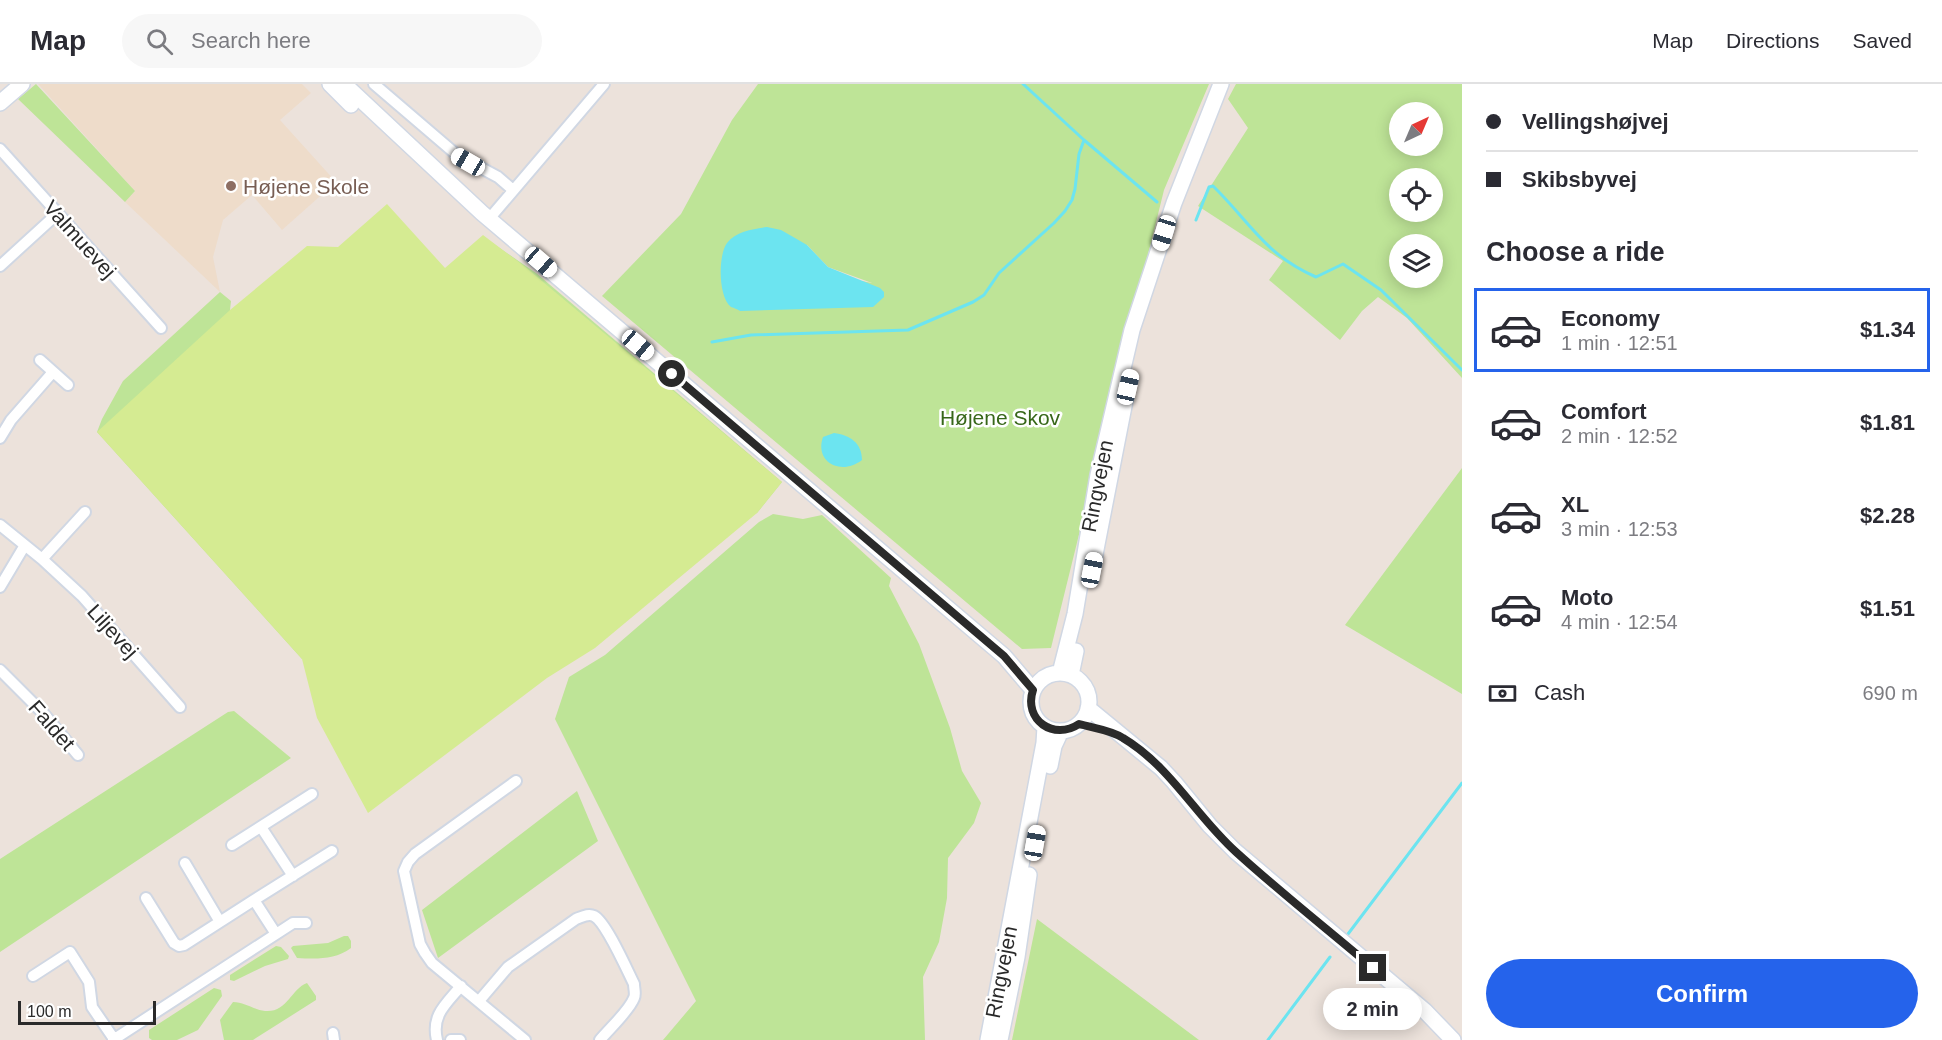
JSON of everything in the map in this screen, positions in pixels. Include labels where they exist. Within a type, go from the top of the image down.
[{"type":"street","points":[[0,103],[22,84]]},
{"type":"street","points":[[330,84],[356,110],[443,184],[460,193]]},
{"type":"street","points":[[344,84],[489,219],[1004,656],[1033,690]]},
{"type":"street","points":[[374,84],[457,155],[498,177],[513,190]]},
{"type":"street","points":[[489,219],[604,84]]},
{"type":"street","name":"Ringvejen","points":[[1066,674],[1100,465],[1132,330],[1174,204],[1221,84]]},
{"type":"street","name":"Valmuevej","points":[[0,149],[161,328]]},
{"type":"street","points":[[0,266],[57,214]]},
{"type":"street","points":[[40,360],[68,385]]},
{"type":"street","points":[[0,438],[11,420],[53,372]]},
{"type":"street","points":[[42,559],[85,512]]},
{"type":"street","name":"Liljevej","points":[[0,525],[82,596],[180,707]]},
{"type":"street","points":[[0,587],[25,545]]},
{"type":"street","points":[[1004,656],[1044,678]]},
{"type":"street","name":"Faldet","points":[[0,670],[43,713],[78,755]]},
{"type":"street","points":[[1066,674],[1077,679],[1085,689],[1089,701],[1088,708],[1079,724],[1061,731],[1045,727],[1036,719],[1031,708],[1033,690],[1044,678],[1066,674]]},
{"type":"street","points":[[1088,708],[1147,756],[1174,782],[1210,826],[1235,851],[1425,1011],[1453,1040]]},
{"type":"street","points":[[1079,724],[1121,736]]},
{"type":"street","name":"Ringvejen","points":[[988,1040],[1044,743],[1045,727]]},
{"type":"street","name":"Ringvejen","points":[[1000,1040],[1017,957],[1045,784],[1054,746],[1061,731]]},
{"type":"street","points":[[516,781],[415,854],[404,871],[420,944],[432,963],[525,1040]]},
{"type":"street","points":[[232,845],[312,794]]},
{"type":"street","points":[[261,827],[293,876]]},
{"type":"street","points":[[146,898],[174,943],[179,946],[184,945],[332,851]]},
{"type":"street","points":[[185,863],[220,922]]},
{"type":"street","points":[[254,900],[276,934]]},
{"type":"street","points":[[478,1001],[508,967],[576,919],[587,915],[595,916],[608,933],[634,984],[635,993],[634,999],[600,1040]]},
{"type":"street","points":[[33,975],[70,952],[89,982],[92,1007],[113,1040],[127,1036],[293,922],[306,923]]},
{"type":"street","points":[[437,1040],[435,1024],[439,1013],[461,986]]},
{"type":"street","points":[[451,1040],[460,1040]]},
{"type":"shaded area","name":"Højene Skole","points":[[38,84],[302,84],[311,93],[280,120],[336,182],[282,230],[252,195],[223,220],[213,257],[220,292],[125,202],[135,191]]},
{"type":"green space","points":[[36,84],[135,191],[125,202],[18,99]]},
{"type":"green space","name":"Højene Skov","points":[[758,84],[1209,84],[1164,190],[1051,648],[1022,649],[602,296],[681,214],[732,120]],"holes":[[[730,240],[807,245],[828,267],[872,283],[723,254]]]},
{"type":"green space","points":[[1236,84],[1462,84],[1462,378],[1407,318],[1378,297],[1362,311],[1340,340],[1269,280],[1283,261],[1198,206],[1248,128],[1228,99]]},
{"type":"green space","points":[[387,204],[445,268],[483,235],[524,266],[782,482],[757,513],[595,648],[547,678],[368,813],[317,718],[302,659],[97,432],[230,310],[307,246],[338,247]]},
{"type":"green space","points":[[488,240],[536,273],[782,482],[757,513],[302,659],[97,432],[102,419],[123,381],[220,292],[231,301],[230,310],[305,640]]},
{"type":"green space","points":[[1462,468],[1462,694],[1345,625]]},
{"type":"green space","points":[[773,514],[803,519],[822,515],[891,578],[889,586],[919,644],[950,728],[962,771],[981,803],[974,823],[948,858],[947,898],[939,942],[923,977],[925,1040],[663,1040],[696,1001],[555,719],[569,677],[605,655],[759,522]]},
{"type":"green space","points":[[234,711],[291,758],[0,952],[0,859],[228,712]]},
{"type":"green space","points":[[577,791],[598,841],[438,958],[422,910]]},
{"type":"green space","points":[[1037,919],[1199,1040],[1012,1040]]},
{"type":"green space","points":[[348,936],[351,941],[351,948],[332,957],[297,958],[291,948],[328,943]]},
{"type":"green space","points":[[276,946],[281,947],[289,956],[288,959],[265,966],[234,981],[230,980],[230,975]]},
{"type":"green space","points":[[307,983],[316,996],[316,1000],[253,1040],[224,1040],[220,1020],[233,1002],[272,1011],[284,1005],[297,990]]},
{"type":"green space","points":[[214,988],[221,990],[222,996],[198,1030],[177,1040],[149,1038],[149,1030]]},
{"type":"water","points":[[767,227],[781,230],[807,245],[828,267],[880,288],[884,292],[884,297],[873,307],[740,311],[731,307],[722,286],[721,266],[724,249],[731,239],[740,233]]},
{"type":"water","points":[[834,433],[854,441],[860,449],[862,460],[854,465],[838,467],[826,460],[822,454],[823,437]]},
{"type":"waterway","points":[[1023,84],[1157,202]]},
{"type":"waterway","points":[[712,342],[751,335],[908,330],[973,302],[984,295],[999,273],[1065,211],[1072,200],[1075,189],[1079,154],[1084,140]]},
{"type":"waterway","points":[[1196,220],[1209,187],[1213,186],[1259,237],[1284,259],[1316,277],[1343,264],[1381,290],[1462,370]]},
{"type":"waterway","points":[[1348,934],[1462,783]]},
{"type":"waterway","points":[[1268,1040],[1330,957]]},
{"type":"place","name":"Højene Skole","points":[[231,186]]},
{"type":"route","points":[[672,374],[1004,656],[1033,690],[1031,708],[1040,724],[1056,731],[1068,730],[1079,724],[1121,736],[1161,768],[1210,826],[1235,851],[1373,968]]}]
